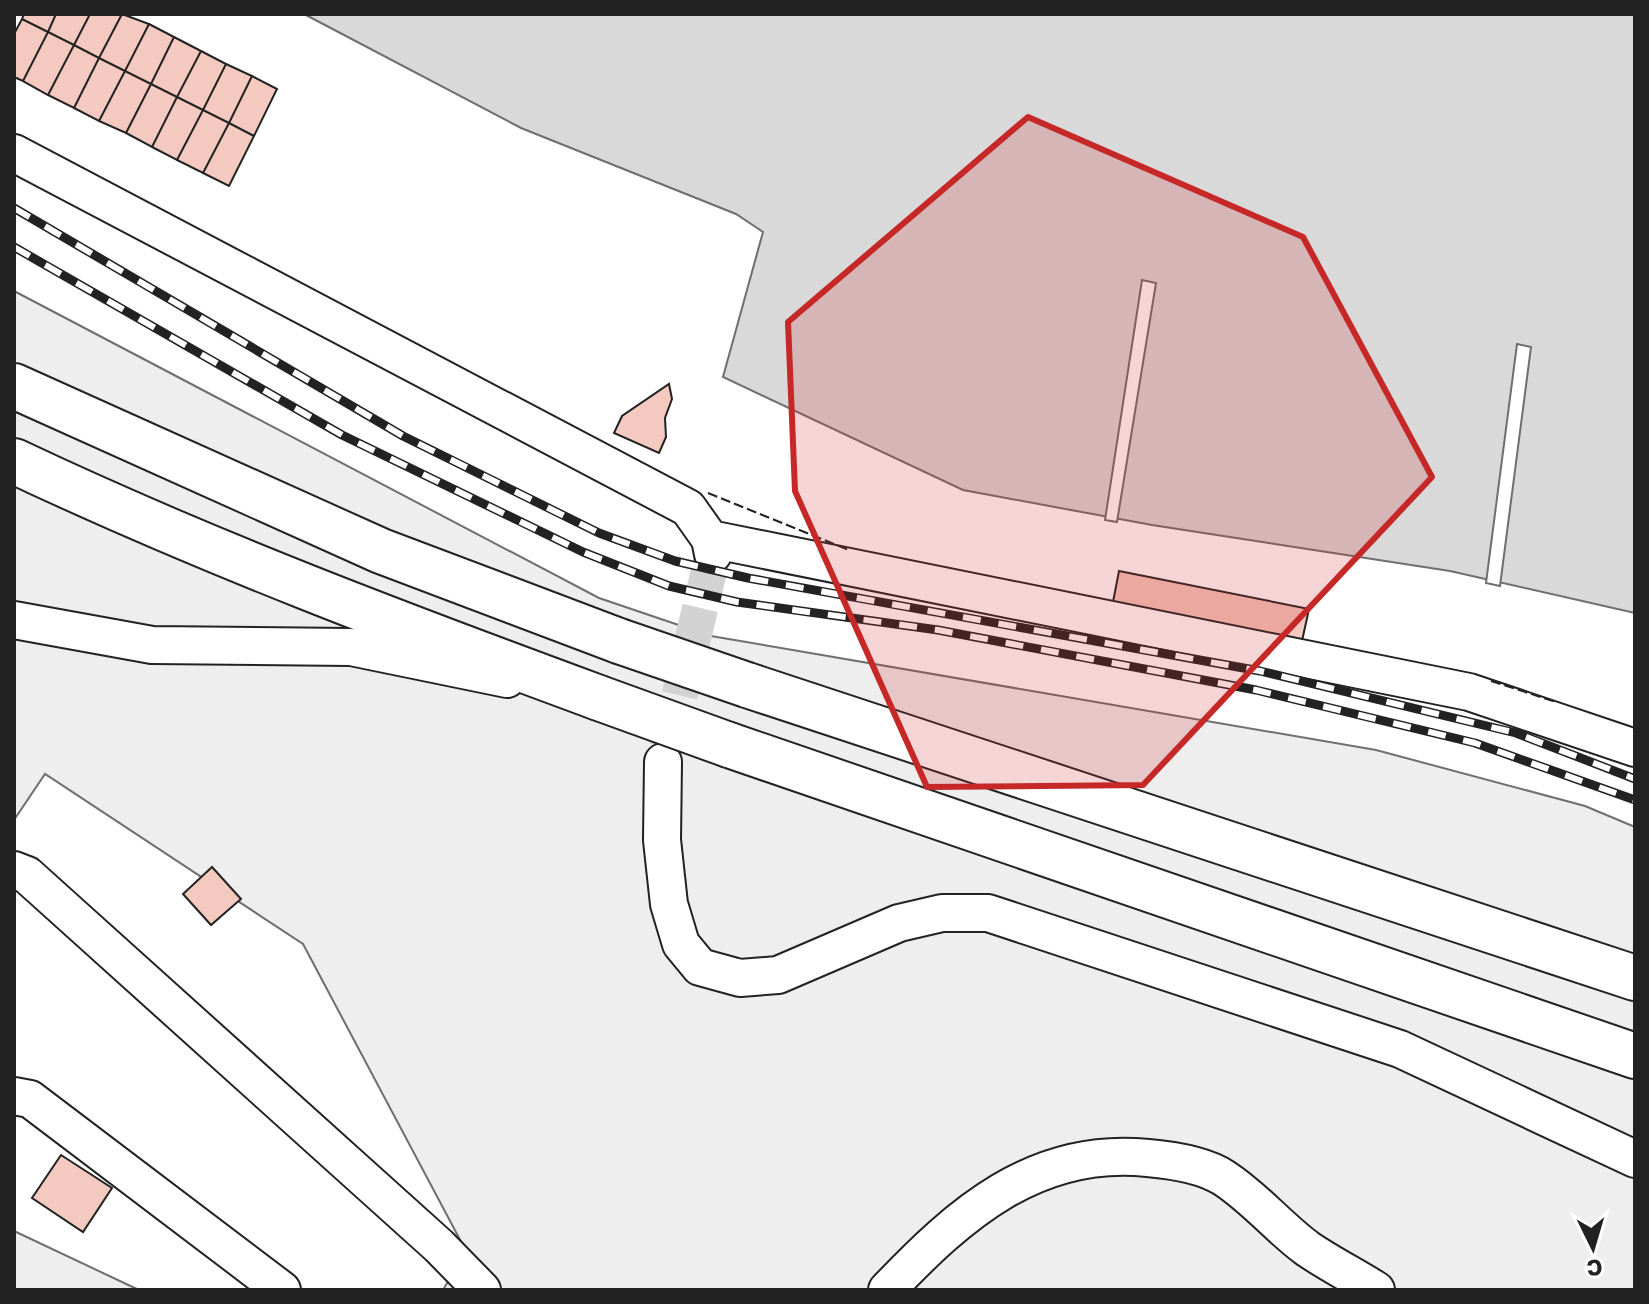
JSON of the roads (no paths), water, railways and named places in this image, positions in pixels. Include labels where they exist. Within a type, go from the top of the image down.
[{"type":"highway","points":[[14,386],[381,551],[619,641],[1635,978]]},
{"type":"highway","points":[[14,461],[102,503],[345,604],[599,698],[1635,1056]]},
{"type":"street","points":[[14,153],[688,508],[712,546],[1469,692],[1635,748]]},
{"type":"street","points":[[14,620],[152,645],[351,647],[599,698]]},
{"type":"street","points":[[663,762],[662,840],[669,904],[681,944],[700,967],[740,978],[778,975],[899,923],[942,913],[988,913],[1400,1049],[1635,1159]]},
{"type":"street","points":[[14,870],[27,875],[439,1246],[482,1290]]},
{"type":"street","points":[[14,1096],[30,1099],[282,1290]]},
{"type":"street","points":[[887,1290],[922,1253],[964,1218],[1028,1175],[1072,1161],[1126,1155],[1168,1160],[1222,1177],[1309,1249],[1376,1290]]},
{"type":"tunnel","points":[[667,748],[713,554]]},
{"type":"railway","points":[[14,208],[403,436],[599,533],[675,561],[748,578],[1260,671],[1516,733],[1635,779]]},
{"type":"railway","points":[[14,247],[342,435],[583,552],[669,586],[737,602],[938,630],[1256,690],[1475,743],[1635,800]]}]
